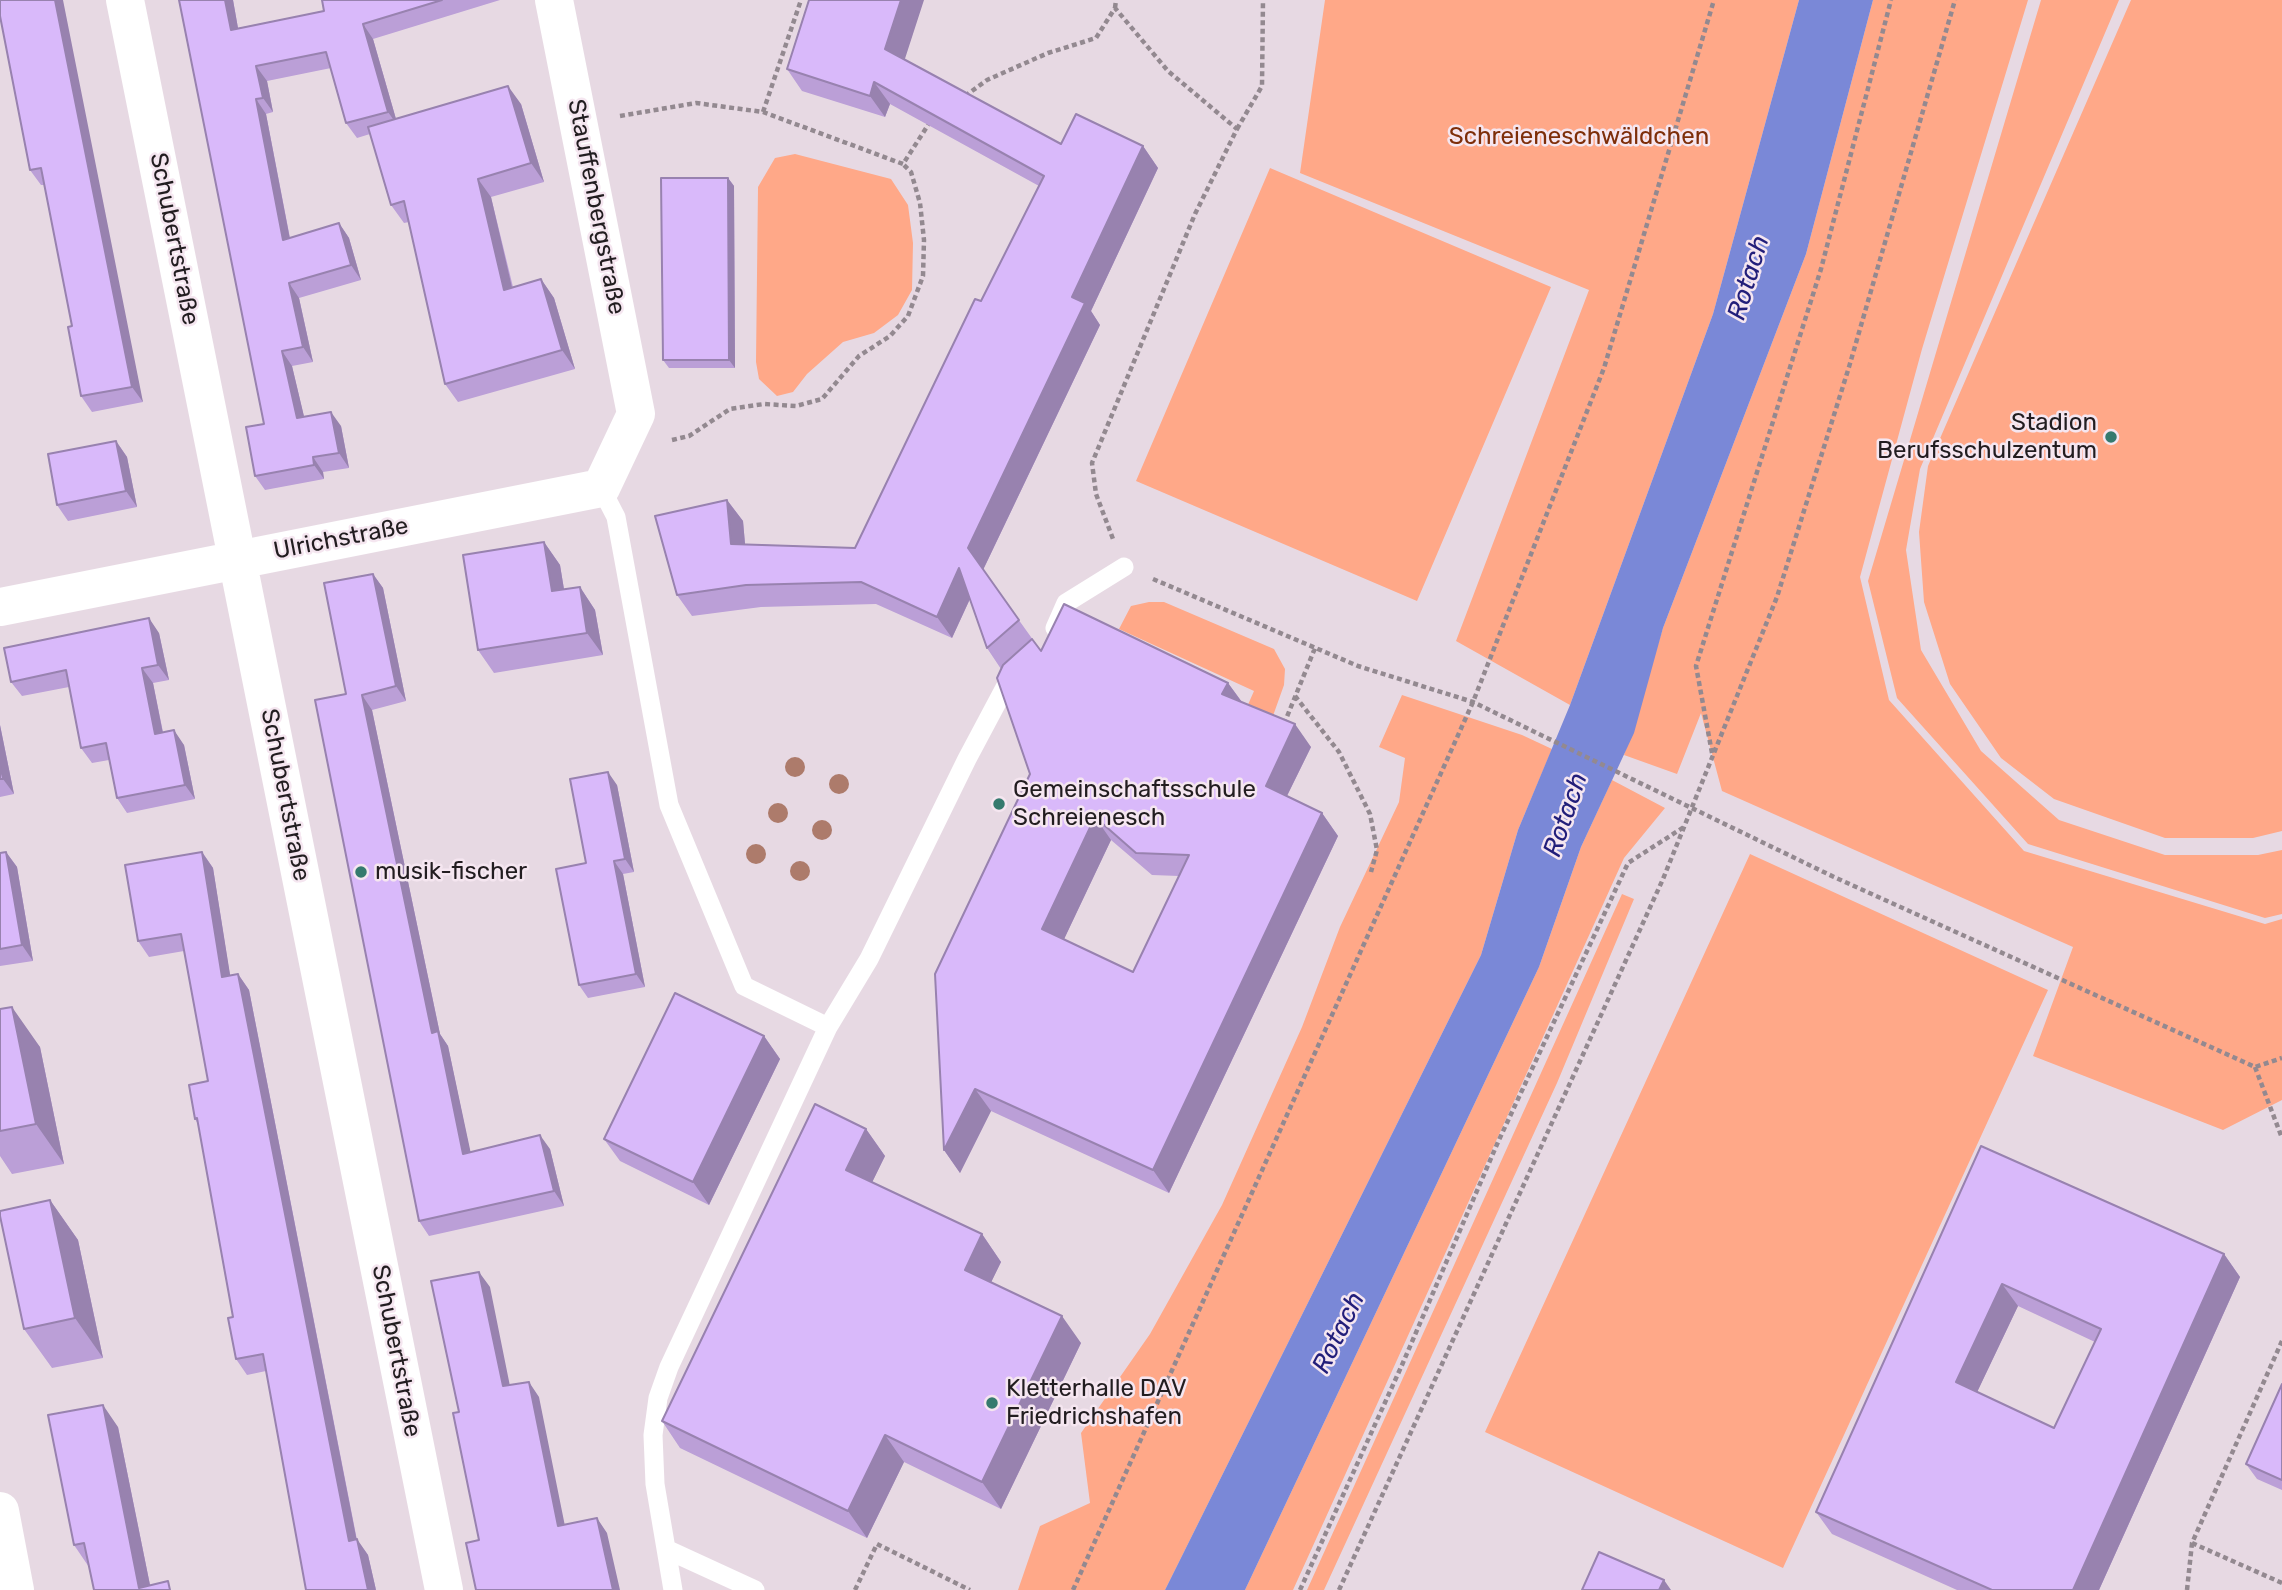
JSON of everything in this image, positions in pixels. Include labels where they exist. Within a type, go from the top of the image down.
[{"type":"street","name":"Schubertstraße","points":[[125,0],[443,1590]]},
{"type":"street","name":"Stauffenbergstraße","points":[[554,0],[636,414],[619,450]]},
{"type":"street","points":[[601,488],[619,450]]},
{"type":"street","name":"Ulrichstraße","points":[[0,607],[601,488]]},
{"type":"street","points":[[0,1511],[15,1590]]},
{"type":"lane","points":[[601,488],[616,517],[668,805],[744,986],[828,1027]]},
{"type":"lane","points":[[1047,647],[1066,603],[1124,567]]},
{"type":"lane","points":[[673,1590],[655,1484],[653,1435],[658,1398],[668,1367],[828,1027],[869,959],[1009,680],[1028,663]]},
{"type":"lane","points":[[667,1550],[755,1590]]},
{"type":"path","points":[[763,112],[801,0]]},
{"type":"path","points":[[957,101],[987,80],[1048,54],[1096,38],[1115,8],[1116,0]]},
{"type":"path","points":[[1263,0],[1262,86],[1237,128],[1195,214],[1092,463],[1096,494],[1124,567],[1315,648],[1407,683],[1473,702],[1834,877],[2255,1067],[2282,1058]]},
{"type":"path","points":[[1073,1590],[1473,702],[1604,368],[1714,0]]},
{"type":"path","points":[[1712,755],[1696,666],[1821,269],[1891,0]]},
{"type":"path","points":[[1339,1590],[1686,826],[1777,597],[1849,367],[1955,0]]},
{"type":"path","points":[[1115,8],[1168,71],[1237,128]]},
{"type":"path","points":[[580,123],[696,103],[763,112],[903,164],[911,172],[920,203],[923,276],[908,316],[890,336],[859,356],[822,399],[796,406],[764,404],[730,409],[689,436],[619,450]]},
{"type":"path","points":[[903,164],[926,124],[936,117]]},
{"type":"path","points":[[1282,731],[1315,648]]},
{"type":"path","points":[[1295,696],[1339,752],[1370,814],[1377,850],[1371,872]]},
{"type":"path","points":[[1310,1590],[1301,1588],[1402,1365],[1498,1142],[1628,863],[1686,826]]},
{"type":"path","points":[[2255,1067],[2282,1138]]},
{"type":"path","points":[[2186,1590],[2192,1543],[2282,1341]]},
{"type":"path","points":[[2192,1543],[2282,1583]]},
{"type":"path","points":[[855,1590],[877,1544],[970,1590]]},
{"type":"green space","name":"Schreieneschwäldchen","points":[[1325,0],[1799,0],[1713,314],[1570,705],[1456,641],[1589,290],[1300,173]]},
{"type":"green space","points":[[1873,0],[2028,0],[1922,349],[1860,577],[1889,700],[2024,851],[2265,924],[2282,919],[2282,1100],[2223,1130],[2033,1056],[2073,947],[1722,791],[1701,713],[1677,774],[1624,755],[1663,628],[1806,254]]},
{"type":"green space","points":[[2041,0],[2119,0],[1920,469],[1906,550],[1921,650],[1981,751],[2059,820],[2165,855],[2258,855],[2282,850],[2282,914],[2265,918],[2028,844],[1897,698],[1868,581]]},
{"type":"green space","name":"Stadion Berufsschulzentum","points":[[2131,0],[2282,0],[2282,831],[2253,838],[2165,838],[2054,799],[2001,758],[1950,684],[1924,602],[1919,532],[1928,466]]},
{"type":"green space","points":[[795,154],[891,179],[908,205],[913,243],[912,290],[898,315],[874,333],[843,342],[807,374],[793,392],[777,396],[759,379],[756,362],[758,187],[775,158]]},
{"type":"green space","points":[[1270,168],[1551,287],[1417,601],[1136,481]]},
{"type":"green space","points":[[1164,602],[1274,649],[1285,669],[1284,685],[1269,727],[1243,716],[1254,691],[1119,629],[1131,606]]},
{"type":"green space","points":[[1402,695],[1522,735],[1552,749],[1518,830],[1481,955],[1165,1590],[1018,1590],[1040,1526],[1090,1503],[1081,1433],[1150,1334],[1222,1205],[1302,1027],[1340,927],[1399,802],[1405,758],[1379,747]]},
{"type":"green space","points":[[1612,780],[1665,808],[1624,858],[1293,1590],[1245,1590],[1539,967],[1581,847]]},
{"type":"green space","points":[[1750,854],[2048,990],[1783,1568],[1485,1432]]},
{"type":"green space","points":[[1622,894],[1634,899],[1557,1083],[1324,1590],[1307,1590]]},
{"type":"water","name":"Rotach","points":[[1799,0],[1873,0],[1806,254],[1663,628],[1634,733],[1581,847],[1539,967],[1245,1590],[1165,1590],[1481,955],[1518,830],[1570,705],[1713,314]]},
{"type":"building","points":[[0,0],[55,0],[132,387],[81,396],[68,327],[72,326],[41,168],[30,170],[0,16]]},
{"type":"building","points":[[179,0],[225,0],[231,30],[324,11],[322,0],[442,0],[363,24],[388,112],[346,123],[326,52],[256,66],[263,98],[256,99],[283,240],[339,223],[351,265],[289,283],[303,347],[282,351],[297,418],[331,412],[339,453],[313,457],[314,465],[255,476],[246,427],[264,424]]},
{"type":"building","points":[[809,0],[901,0],[885,49],[1061,144],[1076,114],[1143,146],[1072,297],[1085,303],[968,548],[1019,620],[987,648],[959,568],[937,617],[861,582],[746,585],[677,595],[655,516],[727,500],[731,544],[855,548],[975,299],[981,301],[1044,176],[874,82],[870,96],[787,69]]},
{"type":"building","points":[[508,86],[531,163],[478,179],[504,290],[541,279],[562,350],[445,384],[404,201],[391,205],[368,127]]},
{"type":"building","points":[[661,178],[728,178],[729,360],[663,360]]},
{"type":"building","points":[[116,441],[126,491],[57,505],[48,454]]},
{"type":"building","points":[[544,542],[552,591],[580,587],[587,633],[478,650],[463,555]]},
{"type":"building","points":[[373,574],[396,686],[362,695],[432,1033],[438,1031],[463,1154],[540,1135],[554,1191],[419,1221],[315,700],[346,694],[324,583]]},
{"type":"building","points":[[1064,604],[1228,683],[1222,694],[1295,724],[1266,786],[1322,813],[1153,1170],[975,1089],[944,1150],[935,974],[1030,774],[997,678],[1003,665],[1032,639],[1041,651]],"holes":[[[1095,817],[1136,853],[1189,855],[1133,972],[1042,929]]]},
{"type":"building","points":[[149,618],[158,665],[142,668],[155,734],[174,730],[185,785],[117,798],[106,743],[81,748],[66,670],[11,682],[4,648]]},
{"type":"building","points":[[608,772],[625,859],[614,861],[636,974],[579,985],[556,869],[586,863],[570,779]]},
{"type":"building","points":[[6,852],[22,945],[0,949],[0,853]]},
{"type":"building","points":[[202,852],[222,977],[238,974],[349,1541],[357,1539],[368,1590],[306,1590],[263,1354],[236,1359],[228,1318],[233,1317],[189,1085],[208,1081],[181,934],[138,941],[125,865]]},
{"type":"building","points":[[675,993],[764,1036],[693,1182],[604,1139]]},
{"type":"building","points":[[12,1007],[36,1124],[0,1131],[0,1009]]},
{"type":"building","points":[[815,1104],[866,1129],[846,1170],[982,1234],[965,1270],[1062,1316],[982,1482],[885,1435],[848,1511],[662,1421]]},
{"type":"building","points":[[1981,1146],[2224,1254],[2073,1590],[1992,1590],[1816,1512]],"holes":[[[2002,1284],[2101,1329],[2054,1428],[1956,1382]]]},
{"type":"building","points":[[50,1200],[75,1318],[24,1329],[0,1211]]},
{"type":"building","points":[[479,1272],[503,1386],[529,1382],[558,1526],[597,1518],[613,1590],[476,1590],[466,1543],[479,1540],[453,1413],[459,1412],[431,1281]]},
{"type":"building","points":[[2282,1384],[2282,1480],[2246,1464]]},
{"type":"building","points":[[103,1405],[139,1588],[168,1581],[170,1590],[94,1590],[84,1543],[74,1545],[48,1415]]},
{"type":"building","points":[[1599,1552],[1664,1580],[1659,1590],[1582,1590]]},
{"type":"place","name":"Stadion Berufsschulzentum","points":[[2111,437]]},
{"type":"place","name":"Gemeinschaftsschule Schreienesch","points":[[999,804]]},
{"type":"place","name":"musik-fischer","points":[[361,872]]},
{"type":"place","name":"Kletterhalle DAV Friedrichshafen","points":[[992,1403]]}]
